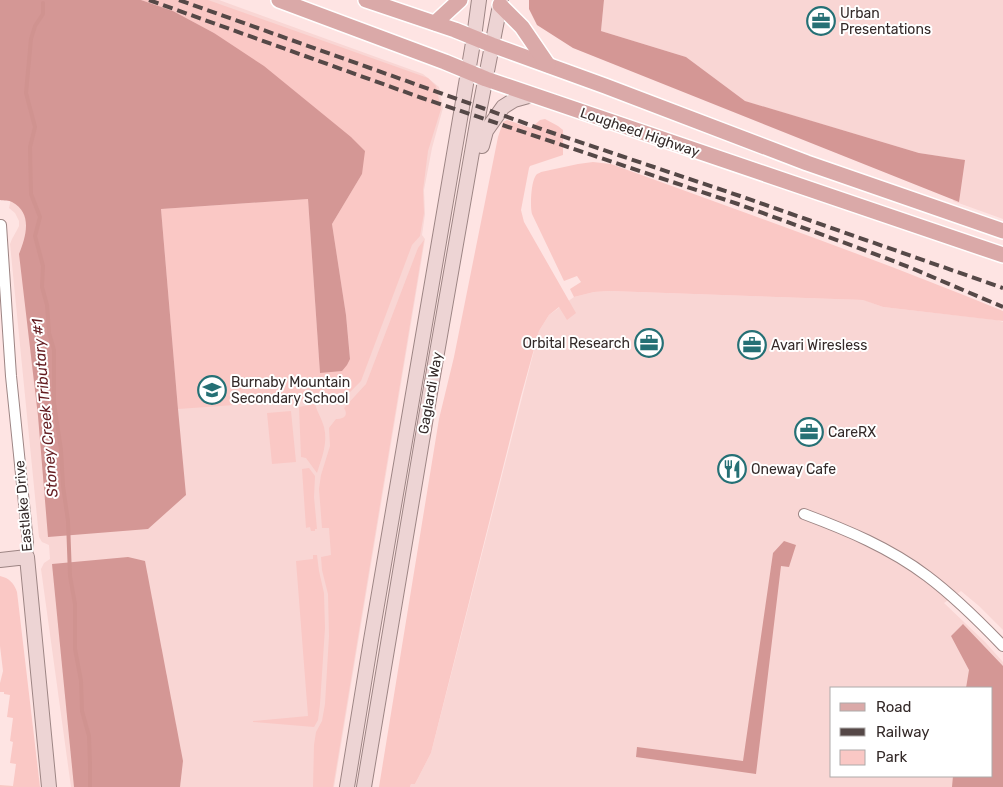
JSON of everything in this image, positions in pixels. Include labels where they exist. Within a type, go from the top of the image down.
[{"type":"main road","name":"Lougheed Highway","points":[[279,0],[486,79],[1003,255]]},
{"type":"main road","points":[[366,0],[474,37],[807,163],[1003,231]]},
{"type":"main road","points":[[435,23],[460,0]]},
{"type":"main road","name":"Gaglardi Way","points":[[347,787],[479,0]]},
{"type":"main road","name":"Gaglardi Way","points":[[364,787],[408,521],[500,2]]},
{"type":"main road","points":[[500,2],[522,27],[548,65]]},
{"type":"main road","points":[[464,201],[474,178],[486,131],[503,107],[514,100],[532,95]]},
{"type":"main road","points":[[0,560],[28,557]]},
{"type":"main road","name":"Eastlake Drive","points":[[28,557],[49,787]]},
{"type":"street","name":"Eastlake Drive","points":[[1,225],[2,286],[28,557]]},
{"type":"street","points":[[804,514],[863,538],[926,575],[954,598],[1003,646]]},
{"type":"shaded area","points":[[0,0],[141,0],[173,11],[214,33],[264,66],[351,137],[365,151],[362,174],[332,224],[346,315],[350,359],[342,371],[320,373],[308,199],[161,209],[186,495],[148,529],[48,537],[38,416],[19,254],[26,226],[23,212],[19,207],[11,201],[0,200]]},
{"type":"shaded area","name":"Burnaby Mountain Secondary School","points":[[56,0],[219,0],[423,74],[439,87],[443,108],[432,148],[424,190],[425,214],[422,235],[425,239],[334,787],[71,787],[41,569],[44,563],[50,559],[49,545],[42,542],[39,537],[10,244],[19,226],[19,221],[15,213],[9,208]]},
{"type":"shaded area","points":[[529,0],[604,0],[601,31],[686,57],[745,101],[919,153],[965,160],[959,202],[573,48],[537,25],[529,9]]},
{"type":"shaded area","points":[[604,0],[1003,0],[1003,219],[953,201],[963,160],[919,153],[744,101],[686,57],[601,31]]},
{"type":"shaded area","points":[[610,291],[864,300],[883,307],[1003,322],[1003,630],[961,591],[944,603],[1003,662],[1003,787],[410,787],[411,784],[415,784],[431,753],[539,331],[549,315],[574,297],[594,292]]},
{"type":"shaded area","points":[[784,541],[796,545],[789,567],[781,566],[756,774],[636,757],[637,747],[743,761],[773,553]]},
{"type":"shaded area","points":[[128,557],[145,561],[183,761],[180,787],[74,787],[52,564]]},
{"type":"shaded area","points":[[963,624],[1003,666],[1003,787],[952,787],[953,777],[993,777],[993,687],[966,687],[969,670],[951,636]]},
{"type":"green space","points":[[141,0],[208,0],[428,78],[436,86],[441,109],[428,151],[423,190],[424,213],[420,236],[412,245],[361,381],[350,392],[322,396],[322,399],[178,409],[161,209],[308,199],[320,373],[347,365],[350,358],[346,315],[332,224],[362,174],[214,33],[173,11]]},
{"type":"green space","points":[[545,119],[563,130],[563,155],[530,166],[521,210],[524,222],[576,313],[567,320],[559,307],[549,315],[539,331],[431,753],[415,784],[411,784],[410,787],[379,787],[439,419],[454,357],[498,137],[503,122],[507,120],[531,128],[540,120]]},
{"type":"green space","points":[[593,162],[611,164],[906,272],[1003,311],[1003,321],[883,307],[863,300],[610,291],[594,292],[574,297],[570,289],[581,282],[577,276],[564,281],[532,214],[532,190],[535,177],[541,172]]},
{"type":"green space","points":[[424,240],[333,787],[313,787],[314,745],[316,732],[322,721],[325,704],[329,636],[328,594],[321,557],[331,555],[329,528],[322,528],[319,489],[321,475],[330,446],[329,428],[336,419],[346,415],[344,408],[366,384],[418,248]]},
{"type":"green space","points":[[315,404],[325,433],[324,450],[317,473],[306,458],[301,457],[299,407]]},
{"type":"green space","points":[[291,411],[296,462],[272,464],[267,413]]},
{"type":"green space","points":[[309,468],[315,476],[314,497],[317,529],[315,531],[311,531],[310,527],[306,528],[302,469]]},
{"type":"green space","points":[[313,555],[317,555],[324,593],[325,628],[318,720],[314,727],[253,722],[308,716],[296,561],[313,559]]},
{"type":"green space","points":[[0,576],[11,581],[17,592],[40,787],[0,787],[0,785],[13,786],[16,764],[10,763],[13,742],[10,741],[13,718],[7,717],[10,695],[0,692],[3,671],[0,646]]},
{"type":"waterway","name":"Stoney Creek Tributary #1","points":[[43,3],[43,14],[35,26],[31,39],[26,93],[35,127],[30,147],[31,194],[40,217],[35,236],[43,266],[42,287],[47,305],[49,333],[54,350],[54,403],[68,521],[70,576],[75,604],[75,649],[81,681],[82,711],[89,736],[90,787]]},
{"type":"railway","points":[[149,0],[422,98],[738,204],[909,267],[1003,307]]},
{"type":"railway","points":[[179,0],[547,131],[1003,288]]},
{"type":"place","name":"Urban Presentations","points":[[821,21]]},
{"type":"place","name":"Orbital Research","points":[[649,343]]},
{"type":"place","name":"Avari Wiresless","points":[[752,345]]},
{"type":"place","name":"Burnaby Mountain Secondary School","points":[[212,390]]},
{"type":"place","name":"CareRX","points":[[809,432]]},
{"type":"place","name":"Oneway Cafe","points":[[732,469]]}]
